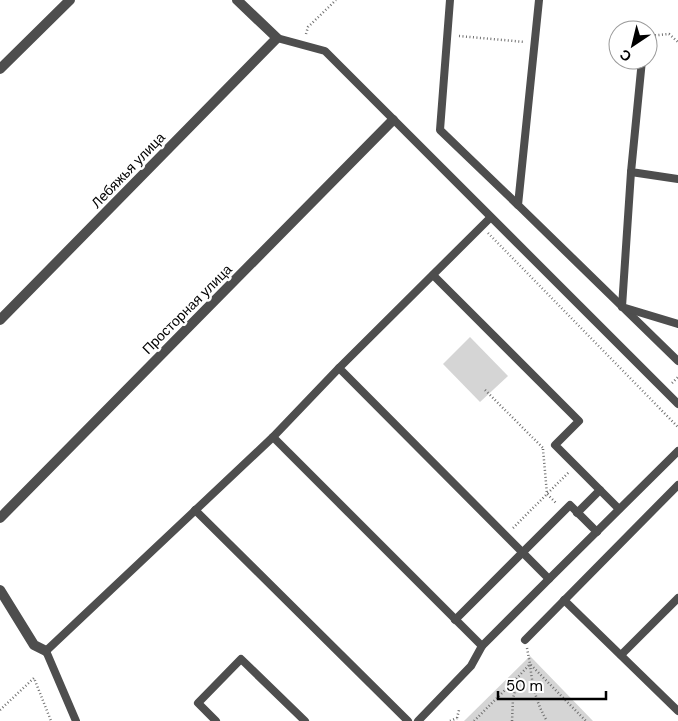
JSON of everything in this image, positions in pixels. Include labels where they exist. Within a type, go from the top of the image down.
[{"type":"street","points":[[0,69],[70,0]]},
{"type":"street","points":[[237,0],[277,38]]},
{"type":"street","name":"Лебяжья улица","points":[[0,320],[277,38]]},
{"type":"street","name":"Просторная улица","points":[[0,518],[393,120]]},
{"type":"street","points":[[0,590],[34,644],[46,651]]},
{"type":"lane","points":[[450,0],[440,130],[678,361]]},
{"type":"lane","points":[[518,205],[539,0]]},
{"type":"lane","points":[[277,38],[325,51],[678,404]]},
{"type":"lane","points":[[622,307],[631,172],[641,70]]},
{"type":"lane","points":[[631,172],[678,179]]},
{"type":"lane","points":[[76,721],[46,651],[273,437],[339,368],[490,218]]},
{"type":"lane","points":[[433,275],[579,422],[555,445],[619,510]]},
{"type":"lane","points":[[622,307],[678,324]]},
{"type":"lane","points":[[339,368],[549,579]]},
{"type":"lane","points":[[273,437],[482,646]]},
{"type":"lane","points":[[418,721],[471,666],[482,646],[678,451]]},
{"type":"lane","points":[[526,640],[678,485]]},
{"type":"lane","points":[[577,513],[600,490]]},
{"type":"lane","points":[[455,620],[570,505],[597,532]]},
{"type":"lane","points":[[195,510],[408,721]]},
{"type":"lane","points":[[621,655],[678,598]]},
{"type":"lane","points":[[564,600],[678,711]]},
{"type":"lane","points":[[216,721],[198,703],[241,659],[305,721]]},
{"type":"path","points":[[303,45],[308,27],[336,0]]},
{"type":"path","points":[[658,35],[669,34],[678,42]]},
{"type":"path","points":[[448,35],[534,43]]},
{"type":"path","points":[[482,227],[678,427]]},
{"type":"path","points":[[485,390],[549,454]]},
{"type":"path","points":[[542,447],[547,494]]},
{"type":"path","points":[[505,535],[575,466]]},
{"type":"path","points":[[526,640],[531,680],[536,698],[547,721]]},
{"type":"path","points":[[474,721],[530,664]]},
{"type":"path","points":[[530,664],[586,721]]},
{"type":"path","points":[[508,721],[512,720],[513,700],[518,677]]},
{"type":"path","points":[[0,710],[34,678],[51,721]]},
{"type":"path","points":[[457,718],[459,710]]},
{"type":"path","points":[[450,721],[457,718]]},
{"type":"path","points":[[457,718],[461,721]]},
{"type":"shaded area","points":[[470,337],[508,376],[480,402],[443,364]]},
{"type":"shaded area","points":[[530,656],[593,721],[464,721]]}]
